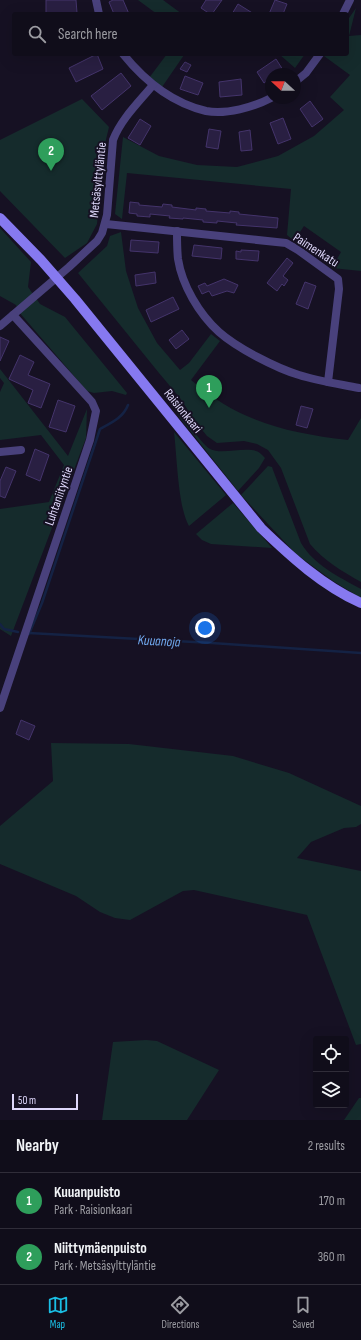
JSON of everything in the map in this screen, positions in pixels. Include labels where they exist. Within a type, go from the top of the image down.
[{"type":"main road","name":"Raisionkaari","points":[[0,218],[56,278],[261,528],[282,549],[304,567],[326,583],[361,604]]},
{"type":"street","points":[[96,0],[99,12]]},
{"type":"street","points":[[344,12],[350,0]]},
{"type":"street","points":[[125,56],[153,85],[180,101],[206,111],[231,111],[257,105],[265,101]]},
{"type":"street","points":[[301,77],[306,73],[319,56]]},
{"type":"street","name":"Metsäsylttyläntie","points":[[0,326],[97,241],[106,224],[113,140],[122,124],[153,85]]},
{"type":"street","name":"Paimenkatu","points":[[106,224],[286,243],[305,254],[338,279],[339,289],[328,382]]},
{"type":"street","points":[[177,231],[178,258],[188,289],[206,318],[219,332],[244,350],[298,375],[359,388]]},
{"type":"street","name":"Luhtaniityntie","points":[[0,708],[90,440],[96,411],[92,402],[13,315]]},
{"type":"street","points":[[0,452],[21,450]]},
{"type":"green space","points":[[138,0],[163,0],[179,12],[154,12]]},
{"type":"green space","points":[[356,8],[349,36],[349,18]]},
{"type":"green space","points":[[361,35],[361,271],[332,268],[341,252],[304,226],[294,241],[287,235],[291,189],[127,173],[122,219],[115,214],[123,137],[159,156],[197,165],[237,167],[278,156],[314,136],[344,110],[330,97],[350,75],[324,56],[349,56],[349,36]]},
{"type":"green space","points":[[166,56],[183,56],[162,87],[149,78]]},
{"type":"green space","points":[[281,56],[304,56],[295,68]]},
{"type":"green space","points":[[82,99],[109,127],[103,152],[97,224],[87,243],[65,258],[0,191],[0,140]]},
{"type":"green space","points":[[0,228],[31,262],[28,287],[40,304],[65,317],[127,393],[126,395],[112,391],[94,393],[87,391],[19,312],[16,305],[0,296]]},
{"type":"green space","points":[[121,232],[126,271],[138,308],[157,343],[180,370],[189,363],[211,334],[220,341],[191,380],[209,394],[227,406],[264,423],[283,429],[325,437],[348,440],[361,418],[361,582],[327,561],[310,544],[281,468],[268,450],[257,444],[244,441],[217,443],[207,436],[180,398],[78,273],[107,246],[110,236]]},
{"type":"green space","points":[[0,369],[68,456],[87,409],[86,438],[11,636],[0,629],[0,509],[49,502],[64,465],[41,435],[0,440],[0,392],[4,383],[0,378]]},
{"type":"green space","points":[[177,405],[197,435],[210,449],[215,451],[251,450],[259,452],[265,458],[259,468],[238,491],[180,418],[178,415]]},
{"type":"green space","points":[[174,432],[226,495],[189,526],[182,507],[178,481]]},
{"type":"green space","points":[[268,466],[272,467],[301,543],[306,551],[328,570],[361,589],[361,598],[333,581],[296,554],[241,495]]},
{"type":"green space","points":[[233,503],[272,548],[211,544],[202,540],[196,534]]},
{"type":"green space","points":[[51,743],[129,744],[233,756],[289,773],[361,806],[361,824],[356,827],[344,828],[311,842],[297,858],[361,871],[361,1044],[356,1045],[307,915],[194,890],[183,891],[130,920],[115,918],[100,912],[76,896],[0,864],[0,826],[53,781]]},
{"type":"green space","points":[[146,1040],[157,1041],[219,1070],[187,1120],[102,1120],[113,1042]]},
{"type":"green space","points":[[359,1098],[361,1098],[361,1120],[344,1120]]},
{"type":"building","points":[[46,0],[76,0],[77,12],[46,12]]},
{"type":"building","points":[[113,0],[123,0],[128,12],[113,12],[109,2]]},
{"type":"building","points":[[206,0],[222,0],[213,12],[207,12],[201,8]]},
{"type":"building","points":[[275,0],[287,4],[284,12],[270,12]]},
{"type":"building","points":[[238,4],[251,12],[233,12]]},
{"type":"building","points":[[93,56],[98,56],[103,69],[76,82],[69,68]]},
{"type":"building","points":[[276,59],[282,68],[265,68],[264,83],[257,72]]},
{"type":"building","points":[[185,62],[191,65],[187,72],[180,69]]},
{"type":"building","points":[[121,73],[131,86],[102,110],[91,96]]},
{"type":"building","points":[[185,76],[203,83],[198,95],[180,89]]},
{"type":"building","points":[[241,79],[242,95],[220,97],[219,82]]},
{"type":"building","points":[[310,101],[323,119],[312,127],[300,109]]},
{"type":"building","points":[[283,118],[291,139],[278,144],[270,123]]},
{"type":"building","points":[[140,119],[151,126],[140,145],[128,138]]},
{"type":"building","points":[[209,129],[221,131],[218,149],[206,147]]},
{"type":"building","points":[[250,130],[252,150],[241,151],[239,132]]},
{"type":"building","points":[[130,202],[139,203],[139,205],[162,207],[163,204],[172,205],[172,207],[196,210],[196,208],[206,209],[206,211],[230,213],[230,211],[239,212],[239,214],[278,218],[277,228],[236,225],[237,223],[217,221],[217,223],[203,222],[203,220],[169,218],[170,216],[150,214],[150,217],[137,216],[137,214],[129,213]]},
{"type":"building","points":[[131,240],[159,242],[158,253],[130,251]]},
{"type":"building","points":[[194,245],[222,248],[221,259],[192,256]]},
{"type":"building","points":[[241,250],[259,251],[258,261],[236,259],[236,251],[241,252]]},
{"type":"building","points":[[287,258],[293,263],[283,276],[288,280],[284,286],[282,284],[277,291],[267,283]]},
{"type":"building","points":[[155,272],[156,283],[136,286],[135,275]]},
{"type":"building","points":[[224,279],[238,285],[234,293],[227,291],[212,296],[209,291],[202,294],[198,286],[205,283],[207,286]]},
{"type":"building","points":[[305,282],[316,286],[308,309],[296,304]]},
{"type":"building","points":[[173,297],[179,309],[151,322],[146,310]]},
{"type":"building","points":[[182,330],[189,339],[176,349],[169,340]]},
{"type":"building","points":[[0,337],[9,341],[0,361]]},
{"type":"building","points":[[20,355],[34,362],[28,375],[50,384],[41,408],[28,403],[33,390],[9,379]]},
{"type":"building","points":[[58,400],[75,406],[66,432],[49,427]]},
{"type":"building","points":[[301,406],[313,409],[307,428],[296,425]]},
{"type":"building","points":[[35,449],[49,455],[40,481],[26,475]]},
{"type":"building","points":[[6,467],[16,471],[5,498],[0,496],[0,481]]},
{"type":"building","points":[[21,720],[35,726],[29,740],[16,734]]},
{"type":"waterway","points":[[29,634],[42,603],[100,429],[120,417],[128,405]]},
{"type":"waterway","name":"Kuuanoja","points":[[0,624],[4,629],[18,632]]},
{"type":"waterway","name":"Kuuanoja","points":[[29,633],[361,653]]},
{"type":"place","name":"Niittymäenpuisto","points":[[51,171]]},
{"type":"place","name":"Kuuanpuisto","points":[[209,408]]}]
